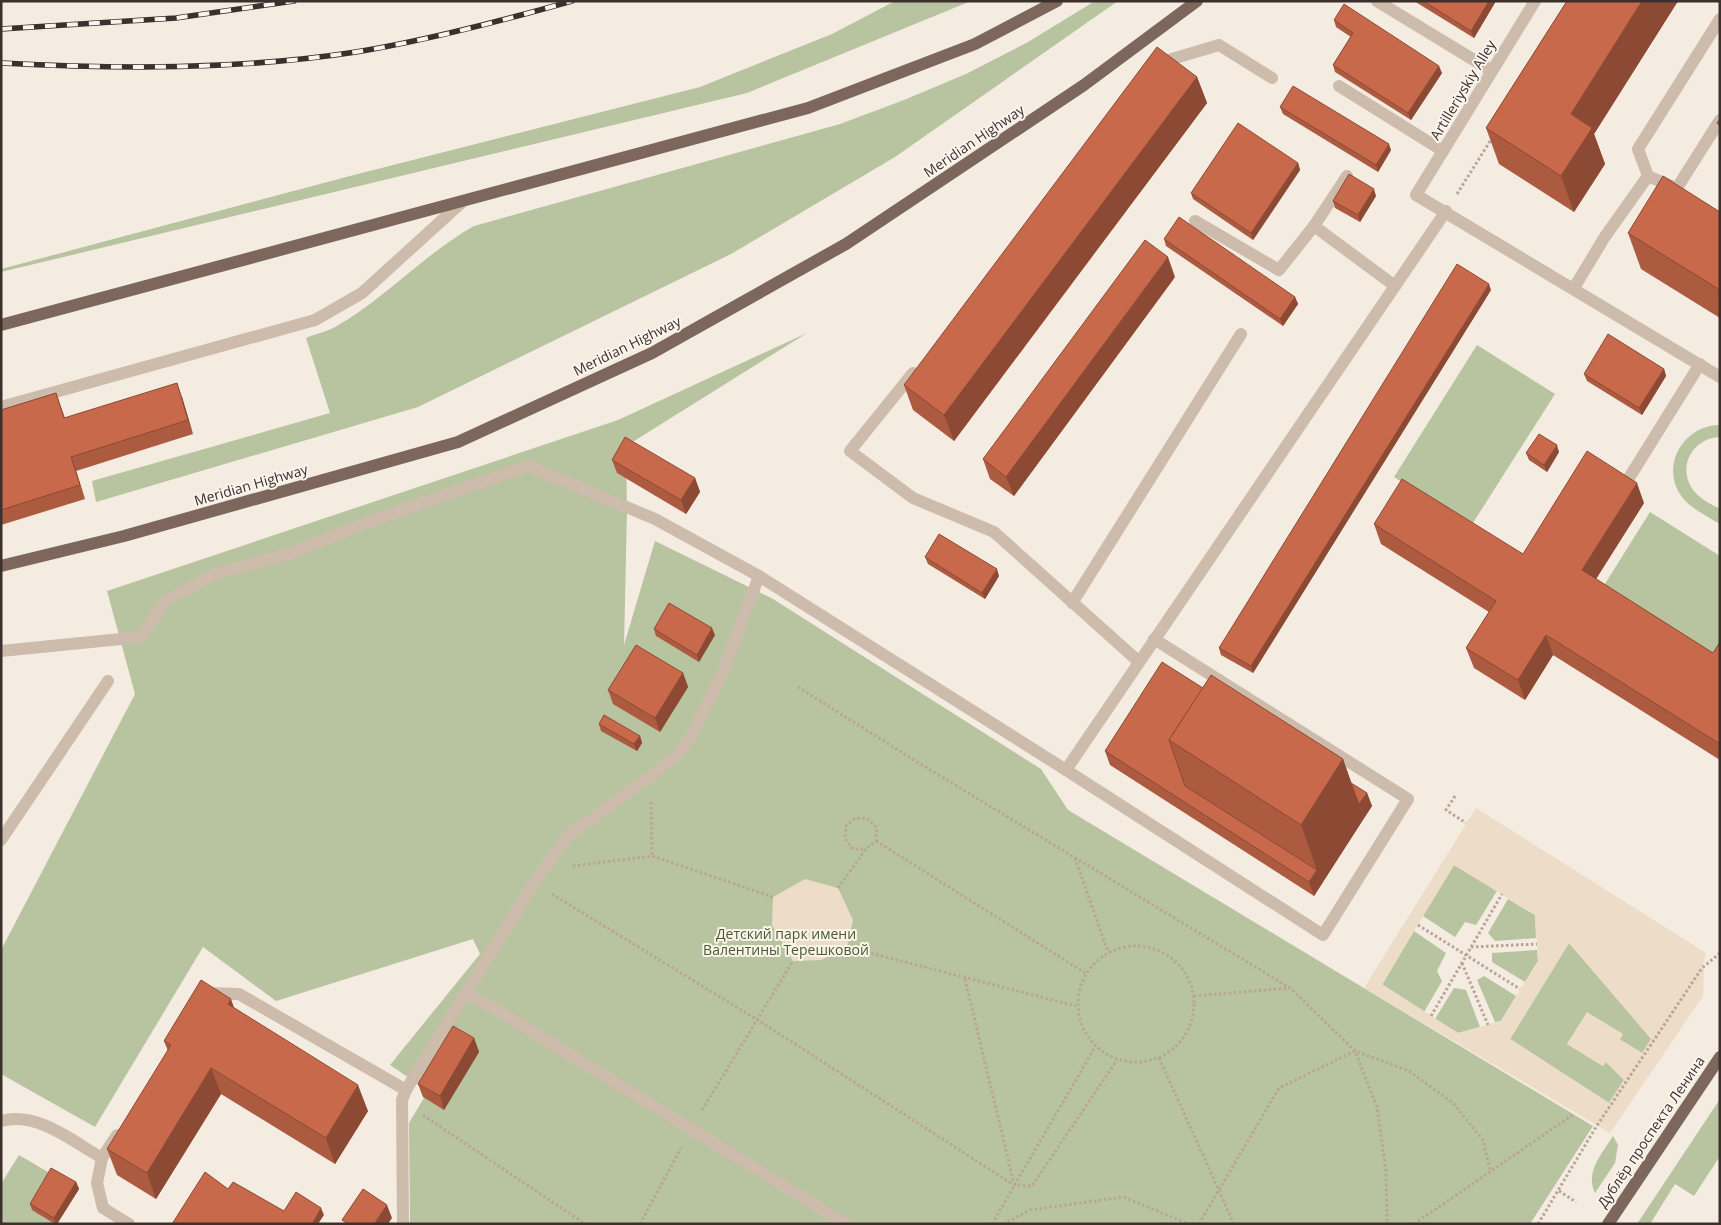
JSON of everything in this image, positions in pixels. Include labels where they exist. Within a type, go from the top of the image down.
[{"type":"main road","points":[[1,325],[461,203],[808,108],[975,44],[1057,1]]},
{"type":"main road","name":"Meridian Highway","points":[[1,566],[124,536],[458,442],[652,353],[846,244],[1084,86],[1197,1]]},
{"type":"main road","name":"Дублёр проспекта Ленина","points":[[1608,1224],[1720,1057]]},
{"type":"street","points":[[1377,1],[1492,71]]},
{"type":"street","name":"Artilleriyskiy Alley","points":[[1446,211],[1416,195],[1535,1]]},
{"type":"street","points":[[1720,20],[1638,149],[1648,176],[1682,191],[1720,120]]},
{"type":"street","points":[[1149,77],[1162,62],[1219,45],[1272,78]]},
{"type":"street","points":[[1339,86],[1443,151]]},
{"type":"street","points":[[1195,221],[1279,270],[1314,226],[1347,176]]},
{"type":"street","points":[[1574,288],[1604,238],[1648,176]]},
{"type":"street","points":[[1,407],[315,320],[362,292],[461,203]]},
{"type":"street","points":[[1066,770],[1138,661],[1446,211],[1720,377]]},
{"type":"street","points":[[1314,226],[1395,286]]},
{"type":"street","points":[[1072,604],[1241,334]]},
{"type":"street","points":[[1629,478],[1700,364]]},
{"type":"street","points":[[918,367],[850,451],[913,498],[994,532],[1072,604],[1138,661]]},
{"type":"street","points":[[1,651],[141,638],[167,600],[215,574],[290,552],[382,517],[528,466],[655,518],[759,576],[1323,935],[1408,799],[1154,639]]},
{"type":"street","points":[[403,1224],[404,1095],[534,883],[568,836],[677,755],[692,735],[722,674],[759,576]]},
{"type":"street","points":[[1,840],[108,681]]},
{"type":"street","points":[[195,1007],[205,992],[239,994],[404,1095]]},
{"type":"street","points":[[465,993],[497,1010],[846,1224]]},
{"type":"street","points":[[1,1121],[14,1118],[37,1122],[102,1158]]},
{"type":"street","points":[[122,1126],[102,1158],[97,1183],[103,1208],[129,1224]]},
{"type":"path","points":[[1446,211],[1494,136]]},
{"type":"path","points":[[798,687],[1290,988],[1355,1051],[1378,1106],[1386,1171],[1387,1224]]},
{"type":"path","points":[[651,776],[652,856]]},
{"type":"path","points":[[1455,796],[1446,810],[1466,822]]},
{"type":"path","points":[[838,888],[866,849],[876,841],[877,828],[868,818],[855,818],[846,826],[845,839],[853,849],[866,849]]},
{"type":"path","points":[[876,841],[1085,973]]},
{"type":"path","points":[[543,870],[652,856],[773,897]]},
{"type":"path","points":[[1075,857],[1108,952]]},
{"type":"path","points":[[534,883],[756,1019],[1014,1184],[1032,1186],[1117,1060]]},
{"type":"path","points":[[1430,1016],[1502,894]]},
{"type":"path","points":[[1418,924],[1520,989]]},
{"type":"path","points":[[1471,947],[1537,944]]},
{"type":"path","points":[[1129,946],[1152,948],[1172,958],[1186,975],[1194,996],[1193,1015],[1186,1033],[1175,1048],[1159,1058],[1138,1063],[1117,1060],[1095,1048],[1081,1028],[1076,1006],[1085,973],[1108,952],[1129,946]]},
{"type":"path","points":[[847,947],[1076,1006]]},
{"type":"path","points":[[1538,1224],[1596,1127],[1702,968],[1720,953]]},
{"type":"path","points":[[640,1224],[691,1128],[793,961]]},
{"type":"path","points":[[1462,963],[1488,1025]]},
{"type":"path","points":[[964,978],[1014,1184]]},
{"type":"path","points":[[1194,996],[1290,988]]},
{"type":"path","points":[[992,1224],[1095,1048]]},
{"type":"path","points":[[1199,1224],[1279,1088],[1355,1051],[1409,1070],[1453,1103],[1483,1140],[1490,1170]]},
{"type":"path","points":[[1159,1058],[1234,1224]]},
{"type":"path","points":[[404,1095],[585,1224]]},
{"type":"path","points":[[1414,1224],[1574,1114]]},
{"type":"path","points":[[1559,1191],[1576,1202]]},
{"type":"path","points":[[1003,1224],[1030,1210],[1123,1197],[1189,1224]]},
{"type":"green space","points":[[895,1],[971,1],[747,93],[1,272],[1,269],[350,176],[700,87],[832,34]]},
{"type":"green space","points":[[1095,1],[1118,1],[895,157],[731,254],[418,407],[96,502],[92,481],[330,413],[306,338],[332,329],[353,316],[438,250],[474,226],[840,124],[966,74],[1028,42]]},
{"type":"green space","name":"Детский парк имени Валентины Терешковой","points":[[807,333],[626,446],[627,511],[624,645],[655,541],[773,599],[1041,769],[1068,810],[1593,1126],[1530,1224],[410,1224],[409,1123],[428,1091],[390,1065],[480,954],[473,939],[276,1001],[203,947],[95,1127],[1,1074],[1,950],[135,694],[107,591],[618,420]]},
{"type":"green space","points":[[1477,345],[1555,394],[1471,526],[1394,477]]},
{"type":"green space","points":[[1720,425],[1720,437],[1710,439],[1695,448],[1687,464],[1687,473],[1689,482],[1696,494],[1720,509],[1720,524],[1690,505],[1682,497],[1673,473],[1674,461],[1679,449],[1686,440],[1696,432],[1707,427]]},
{"type":"green space","points":[[1650,512],[1720,556],[1720,656],[1718,659],[1603,587]]},
{"type":"green space","points":[[1454,865],[1497,891],[1476,925],[1465,922],[1455,937],[1423,916]]},
{"type":"green space","points":[[1508,899],[1535,915],[1536,938],[1495,941],[1488,933]]},
{"type":"green space","points":[[1414,931],[1446,953],[1437,971],[1442,981],[1424,1012],[1382,985]]},
{"type":"green space","points":[[1569,943],[1652,1039],[1642,1053],[1619,1039],[1622,1034],[1587,1013],[1567,1044],[1603,1066],[1605,1061],[1624,1080],[1609,1103],[1510,1039]]},
{"type":"green space","points":[[1537,950],[1538,961],[1525,982],[1492,962],[1492,953]]},
{"type":"green space","points":[[1484,976],[1516,996],[1501,1021],[1495,1022],[1477,980]]},
{"type":"green space","points":[[1454,988],[1466,990],[1480,1027],[1458,1033],[1435,1019]]},
{"type":"green space","points":[[1720,1099],[1720,1156],[1694,1196],[1675,1184],[1650,1224],[1637,1224]]},
{"type":"green space","points":[[1613,1136],[1618,1145],[1615,1163],[1595,1193],[1592,1185],[1593,1170]]},
{"type":"green space","points":[[19,1155],[53,1175],[56,1224],[1,1224],[1,1184]]},
{"type":"shaded area","points":[[1476,808],[1706,953],[1702,968],[1704,969],[1703,996],[1610,1133],[1364,988]],"holes":[[[1454,865],[1535,915],[1538,961],[1501,1021],[1458,1033],[1382,984]],[[1569,943],[1651,1039],[1642,1053],[1620,1040],[1623,1034],[1587,1012],[1567,1044],[1603,1066],[1606,1062],[1624,1080],[1609,1103],[1510,1039]]]},
{"type":"shaded area","points":[[805,879],[838,888],[853,920],[847,947],[821,960],[793,961],[772,925],[773,897]]},
{"type":"building","points":[[1423,1],[1489,1],[1471,31]]},
{"type":"building","points":[[1567,1],[1642,1],[1571,114],[1592,128],[1561,176],[1486,128]]},
{"type":"building","points":[[1344,4],[1439,66],[1408,113],[1333,65],[1353,33],[1334,20]]},
{"type":"building","points":[[1157,47],[1197,77],[944,415],[904,385]]},
{"type":"building","points":[[1293,86],[1389,144],[1376,165],[1280,107]]},
{"type":"building","points":[[1238,123],[1298,163],[1251,233],[1191,193]]},
{"type":"building","points":[[1349,174],[1374,189],[1358,215],[1333,201]]},
{"type":"building","points":[[1663,176],[1720,212],[1720,290],[1628,233]]},
{"type":"building","points":[[1179,217],[1295,297],[1280,319],[1164,239]]},
{"type":"building","points":[[1145,240],[1168,257],[1006,477],[983,459]]},
{"type":"building","points":[[1457,264],[1489,284],[1251,666],[1219,648]]},
{"type":"building","points":[[1608,334],[1664,369],[1639,408],[1584,374]]},
{"type":"building","points":[[177,383],[188,420],[71,457],[80,485],[1,510],[1,410],[56,393],[64,418]]},
{"type":"building","points":[[1539,434],[1557,445],[1544,465],[1526,453]]},
{"type":"building","points":[[625,437],[695,478],[681,500],[612,460]]},
{"type":"building","points":[[1587,451],[1637,483],[1582,570],[1713,653],[1720,642],[1720,744],[1546,635],[1518,680],[1466,648],[1496,601],[1374,524],[1402,479],[1523,554]]},
{"type":"building","points":[[939,534],[997,569],[982,593],[925,557]]},
{"type":"building","points":[[669,603],[712,628],[697,655],[654,629]]},
{"type":"building","points":[[636,645],[683,673],[655,718],[608,690]]},
{"type":"building","points":[[1162,662],[1203,688],[1169,740],[1185,786],[1317,870],[1309,882],[1105,751]]},
{"type":"building","points":[[1211,675],[1343,759],[1301,825],[1169,740]]},
{"type":"building","points":[[604,715],[640,736],[634,744],[599,724]]},
{"type":"building","points":[[1351,783],[1367,793],[1359,804]]},
{"type":"building","points":[[201,980],[231,999],[228,1004],[358,1085],[326,1138],[211,1068],[147,1173],[107,1149],[171,1045],[164,1041]]},
{"type":"building","points":[[453,1026],[474,1038],[440,1096],[418,1084]]},
{"type":"building","points":[[51,1168],[76,1182],[54,1218],[30,1204]]},
{"type":"building","points":[[205,1172],[228,1189],[233,1182],[284,1211],[296,1192],[321,1208],[312,1224],[172,1224]]},
{"type":"building","points":[[363,1189],[387,1205],[374,1224],[348,1224],[342,1220]]},
{"type":"railway","points":[[1,29],[176,18],[294,1]]},
{"type":"railway","points":[[1,63],[134,67],[223,65],[312,58],[356,52],[438,36],[572,1]]}]
